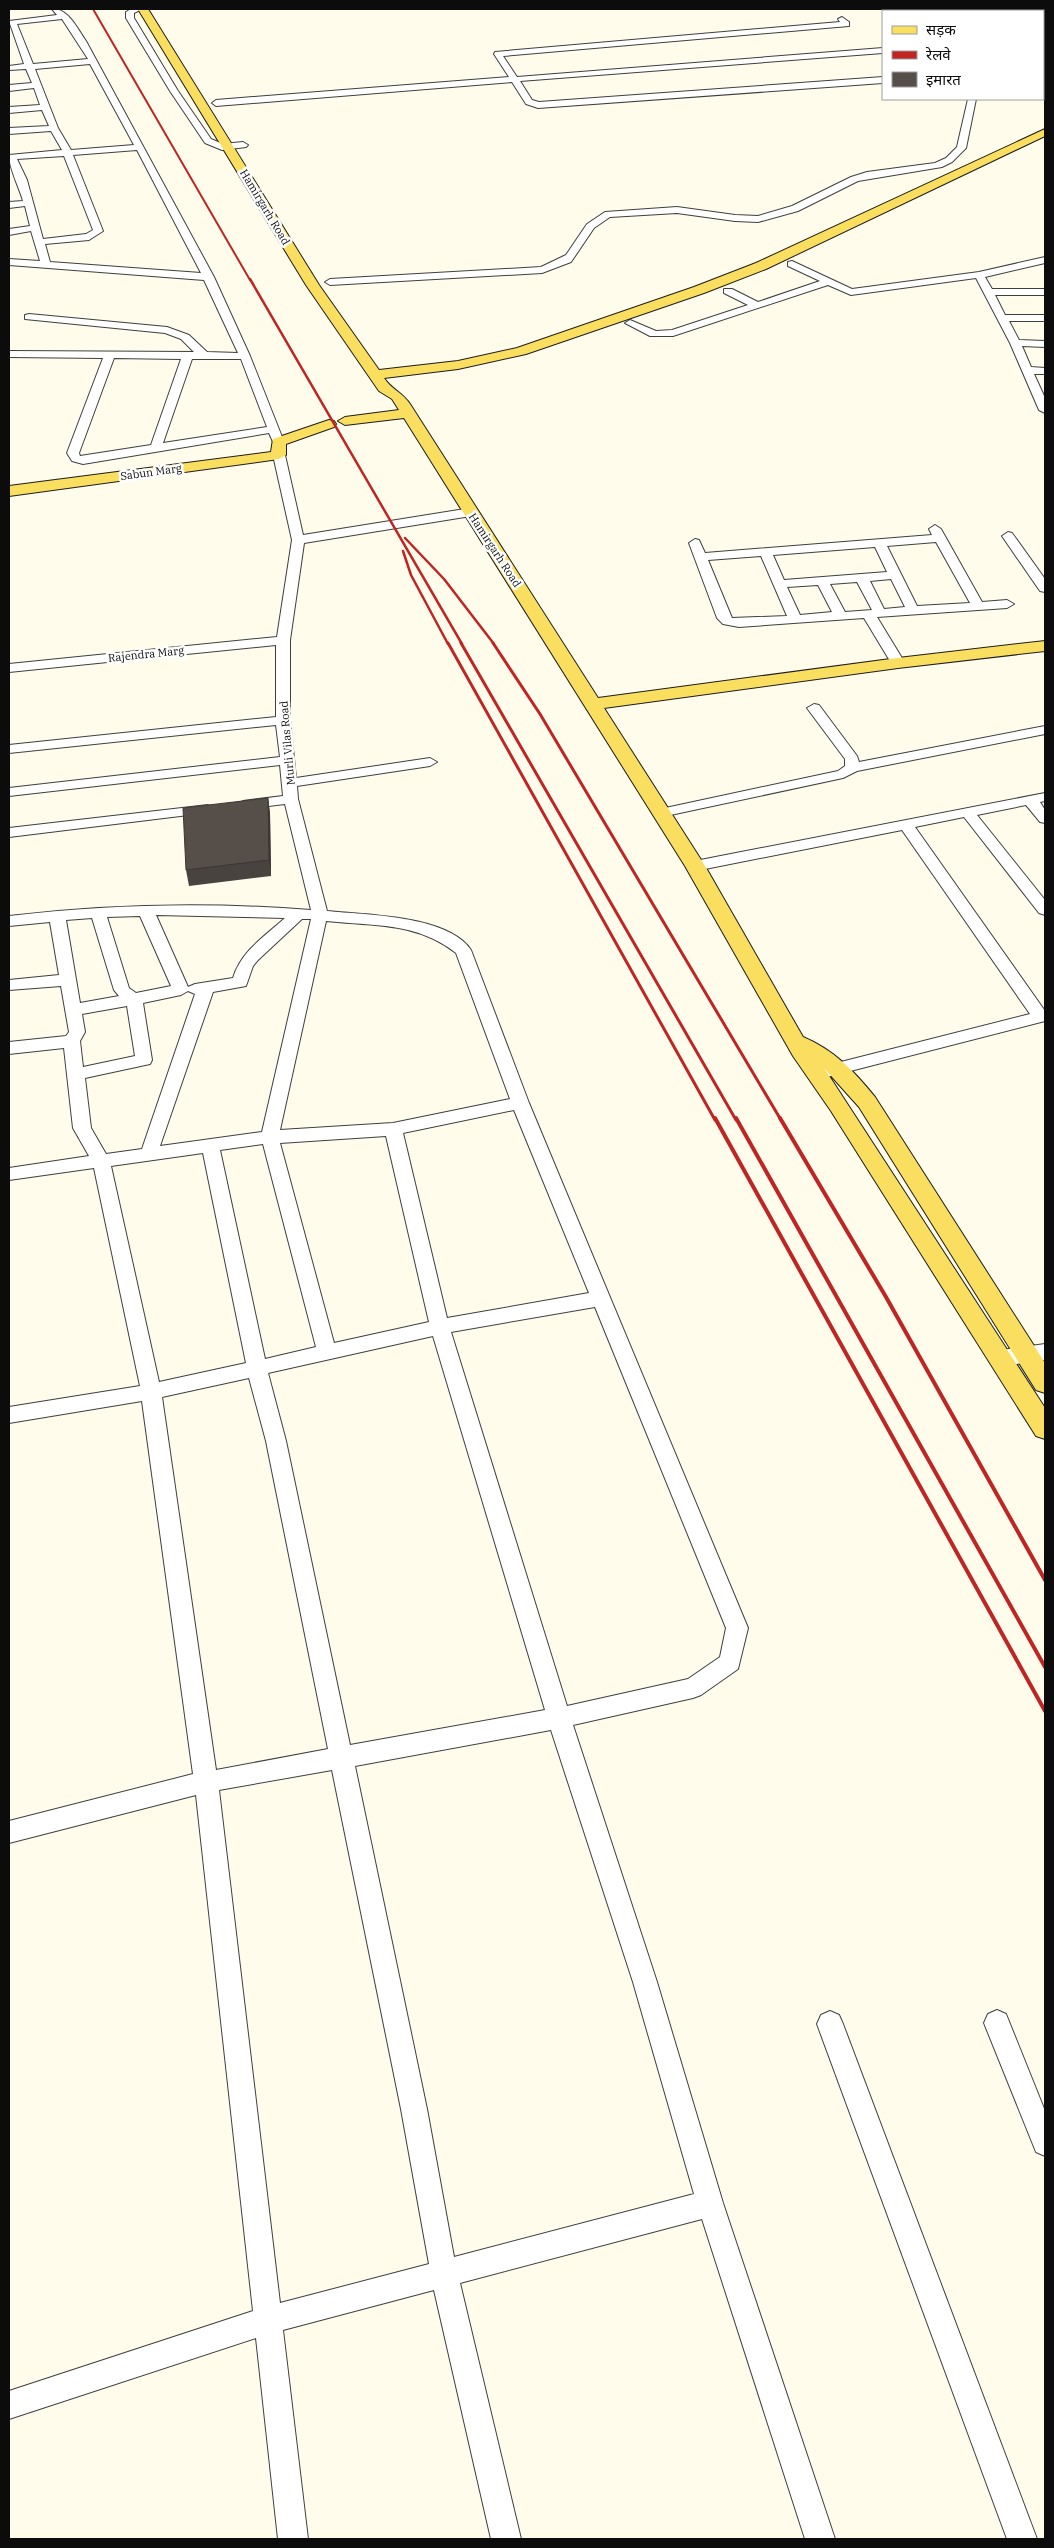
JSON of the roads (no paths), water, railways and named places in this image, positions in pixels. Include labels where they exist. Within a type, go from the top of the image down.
[{"type":"main road","name":"Hamirgarh Road","points":[[143,9],[313,285],[375,376],[398,389]]},
{"type":"main road","points":[[214,99],[225,117]]},
{"type":"main road","points":[[234,131],[246,149]]},
{"type":"main road","points":[[375,376],[389,368],[458,365],[520,351],[699,290],[761,266],[1045,132]]},
{"type":"main road","points":[[398,389],[538,352],[728,291],[792,264],[1045,142]]},
{"type":"main road","name":"Hamirgarh Road","points":[[389,368],[408,413],[695,866],[804,1056],[1001,1358],[1039,1406],[1045,1430]]},
{"type":"main road","points":[[345,421],[408,413]]},
{"type":"main road","name":"Sabun Marg","points":[[9,492],[277,442],[329,424]]},
{"type":"main road","points":[[597,710],[898,663],[1045,646]]},
{"type":"main road","points":[[597,710],[1005,655],[1045,652]]},
{"type":"main road","points":[[797,1042],[820,1053],[840,1068],[867,1102],[1037,1353],[1045,1383]]},
{"type":"street","points":[[56,9],[65,16]]},
{"type":"street","points":[[138,9],[130,12],[130,18],[174,91],[208,141],[229,147],[246,149]]},
{"type":"street","points":[[39,242],[89,236],[98,231],[68,153],[54,128],[11,23],[65,16]]},
{"type":"street","name":"Murli Vilas Road","points":[[65,16],[92,61],[209,277],[277,442],[298,540],[283,640],[283,720],[291,799],[320,914]]},
{"type":"street","points":[[842,19],[846,24],[730,38],[499,52],[498,54],[529,102],[538,105],[676,92],[882,80]]},
{"type":"street","points":[[9,48],[22,47]]},
{"type":"street","points":[[214,99],[512,78],[659,71],[747,57],[881,53]]},
{"type":"street","points":[[9,68],[92,61]]},
{"type":"street","points":[[9,88],[38,85]]},
{"type":"street","points":[[330,282],[542,270],[557,265],[570,257],[591,223],[599,217],[608,214],[674,210],[745,220],[772,217],[792,210],[810,199],[864,175],[927,168],[952,158],[964,144],[972,100]]},
{"type":"street","points":[[9,110],[46,107]]},
{"type":"street","points":[[9,131],[54,128]]},
{"type":"street","points":[[46,266],[22,180],[10,157],[139,147]]},
{"type":"street","points":[[9,182],[22,180]]},
{"type":"street","points":[[9,206],[28,203]]},
{"type":"street","points":[[9,232],[35,228]]},
{"type":"street","points":[[792,264],[851,292],[979,275],[1045,260]]},
{"type":"street","points":[[9,262],[209,277]]},
{"type":"street","points":[[979,275],[1015,343],[1026,370],[1042,397],[1045,410]]},
{"type":"street","points":[[630,323],[660,335],[674,333],[828,282]]},
{"type":"street","points":[[728,291],[757,305]]},
{"type":"street","points":[[988,292],[1045,292]]},
{"type":"street","points":[[28,317],[167,330],[185,337],[204,356]]},
{"type":"street","points":[[1002,318],[1045,318]]},
{"type":"street","points":[[1015,343],[1045,344]]},
{"type":"street","points":[[9,354],[243,356]]},
{"type":"street","points":[[110,355],[73,453],[76,459],[83,460],[156,448],[277,442]]},
{"type":"street","points":[[156,448],[188,355]]},
{"type":"street","points":[[1026,370],[1045,371]]},
{"type":"street","points":[[298,540],[471,512]]},
{"type":"street","points":[[934,526],[978,606]]},
{"type":"street","points":[[1008,536],[1045,588]]},
{"type":"street","points":[[701,556],[940,538]]},
{"type":"street","points":[[879,542],[913,611]]},
{"type":"street","points":[[695,543],[724,618],[728,621],[739,623],[1007,604]]},
{"type":"street","points":[[765,551],[795,619]]},
{"type":"street","points":[[778,584],[894,575]]},
{"type":"street","points":[[862,578],[874,614],[898,663]]},
{"type":"street","points":[[822,580],[840,616]]},
{"type":"street","name":"Rajendra Marg","points":[[9,668],[283,640]]},
{"type":"street","points":[[814,708],[852,759],[852,768]]},
{"type":"street","points":[[9,749],[283,720]]},
{"type":"street","points":[[661,813],[843,774],[852,768],[1045,730]]},
{"type":"street","points":[[9,792],[288,760]]},
{"type":"street","points":[[290,783],[430,762]]},
{"type":"street","points":[[695,866],[968,813],[1045,796]]},
{"type":"street","points":[[9,833],[291,799]]},
{"type":"street","points":[[1030,800],[1045,819]]},
{"type":"street","points":[[968,813],[1045,910]]},
{"type":"street","points":[[816,1073],[1043,1016],[906,825]]},
{"type":"street","points":[[145,909],[181,990]]},
{"type":"street","points":[[9,921],[56,915],[145,909],[243,909],[320,914],[429,928],[446,937],[463,950],[520,1103],[602,1298],[736,1628],[730,1662],[693,1688],[560,1718],[206,1782],[9,1832]]},
{"type":"street","points":[[76,1074],[144,1060],[134,1000],[122,990],[98,912]]},
{"type":"street","points":[[74,1010],[181,990],[240,982],[245,965],[252,956],[299,913]]},
{"type":"street","points":[[320,914],[270,1137],[327,1353]]},
{"type":"street","points":[[56,915],[77,1032],[72,1041],[82,1128],[101,1161],[151,1392],[206,1782],[294,2539]]},
{"type":"street","points":[[9,985],[68,980]]},
{"type":"street","points":[[149,1154],[206,987]]},
{"type":"street","points":[[9,1048],[72,1041]]},
{"type":"street","points":[[9,1174],[270,1137],[393,1129],[520,1103]]},
{"type":"street","points":[[393,1129],[440,1327],[560,1718],[645,1982],[710,2203],[820,2539]]},
{"type":"street","points":[[210,1146],[257,1369],[276,1441],[414,2109],[444,2274],[506,2539]]},
{"type":"street","points":[[9,1415],[151,1392],[440,1327],[602,1298]]},
{"type":"street","points":[[1001,1358],[1037,1353]]},
{"type":"street","points":[[997,2023],[1045,2143]]},
{"type":"street","points":[[830,2024],[1022,2539]]},
{"type":"street","points":[[9,2404],[268,2320],[710,2203]]},
{"type":"railway","points":[[93,9],[250,280]]},
{"type":"railway","points":[[250,279],[462,644]]},
{"type":"railway","points":[[405,538],[444,579],[494,644]]},
{"type":"railway","points":[[403,551],[411,575],[448,644]]},
{"type":"railway","points":[[448,643],[715,1120]]},
{"type":"railway","points":[[461,643],[736,1120]]},
{"type":"railway","points":[[493,643],[540,714],[781,1120]]},
{"type":"railway","points":[[715,1118],[1045,1711]]},
{"type":"railway","points":[[736,1118],[1045,1667]]},
{"type":"railway","points":[[780,1118],[886,1297],[1045,1580]]}]
